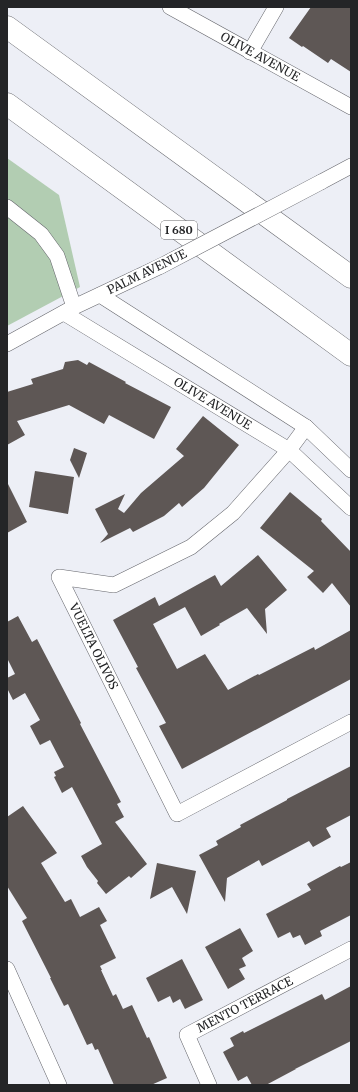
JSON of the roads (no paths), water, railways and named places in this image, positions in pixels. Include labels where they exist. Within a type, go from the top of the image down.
[{"type":"highway","points":[[7,27],[351,277]]},
{"type":"highway","name":"I 680","points":[[7,104],[351,355]]},
{"type":"street","name":"OLIVE AVENUE","points":[[170,7],[351,107]]},
{"type":"street","points":[[250,52],[276,7]]},
{"type":"street","name":"PALM AVENUE","points":[[7,344],[69,310],[161,266],[351,166]]},
{"type":"street","points":[[7,207],[41,234],[56,256],[66,282],[69,310]]},
{"type":"street","points":[[100,295],[306,427],[351,470]]},
{"type":"street","name":"OLIVE AVENUE","points":[[69,310],[288,450],[351,508]]},
{"type":"street","name":"VUELTA OLIVOS","points":[[306,427],[233,513],[191,547],[114,585],[59,577],[177,814],[351,722]]},
{"type":"street","name":"MENTO TERRACE","points":[[209,1085],[187,1035],[351,949]]},
{"type":"street","points":[[7,969],[59,1085]]}]
